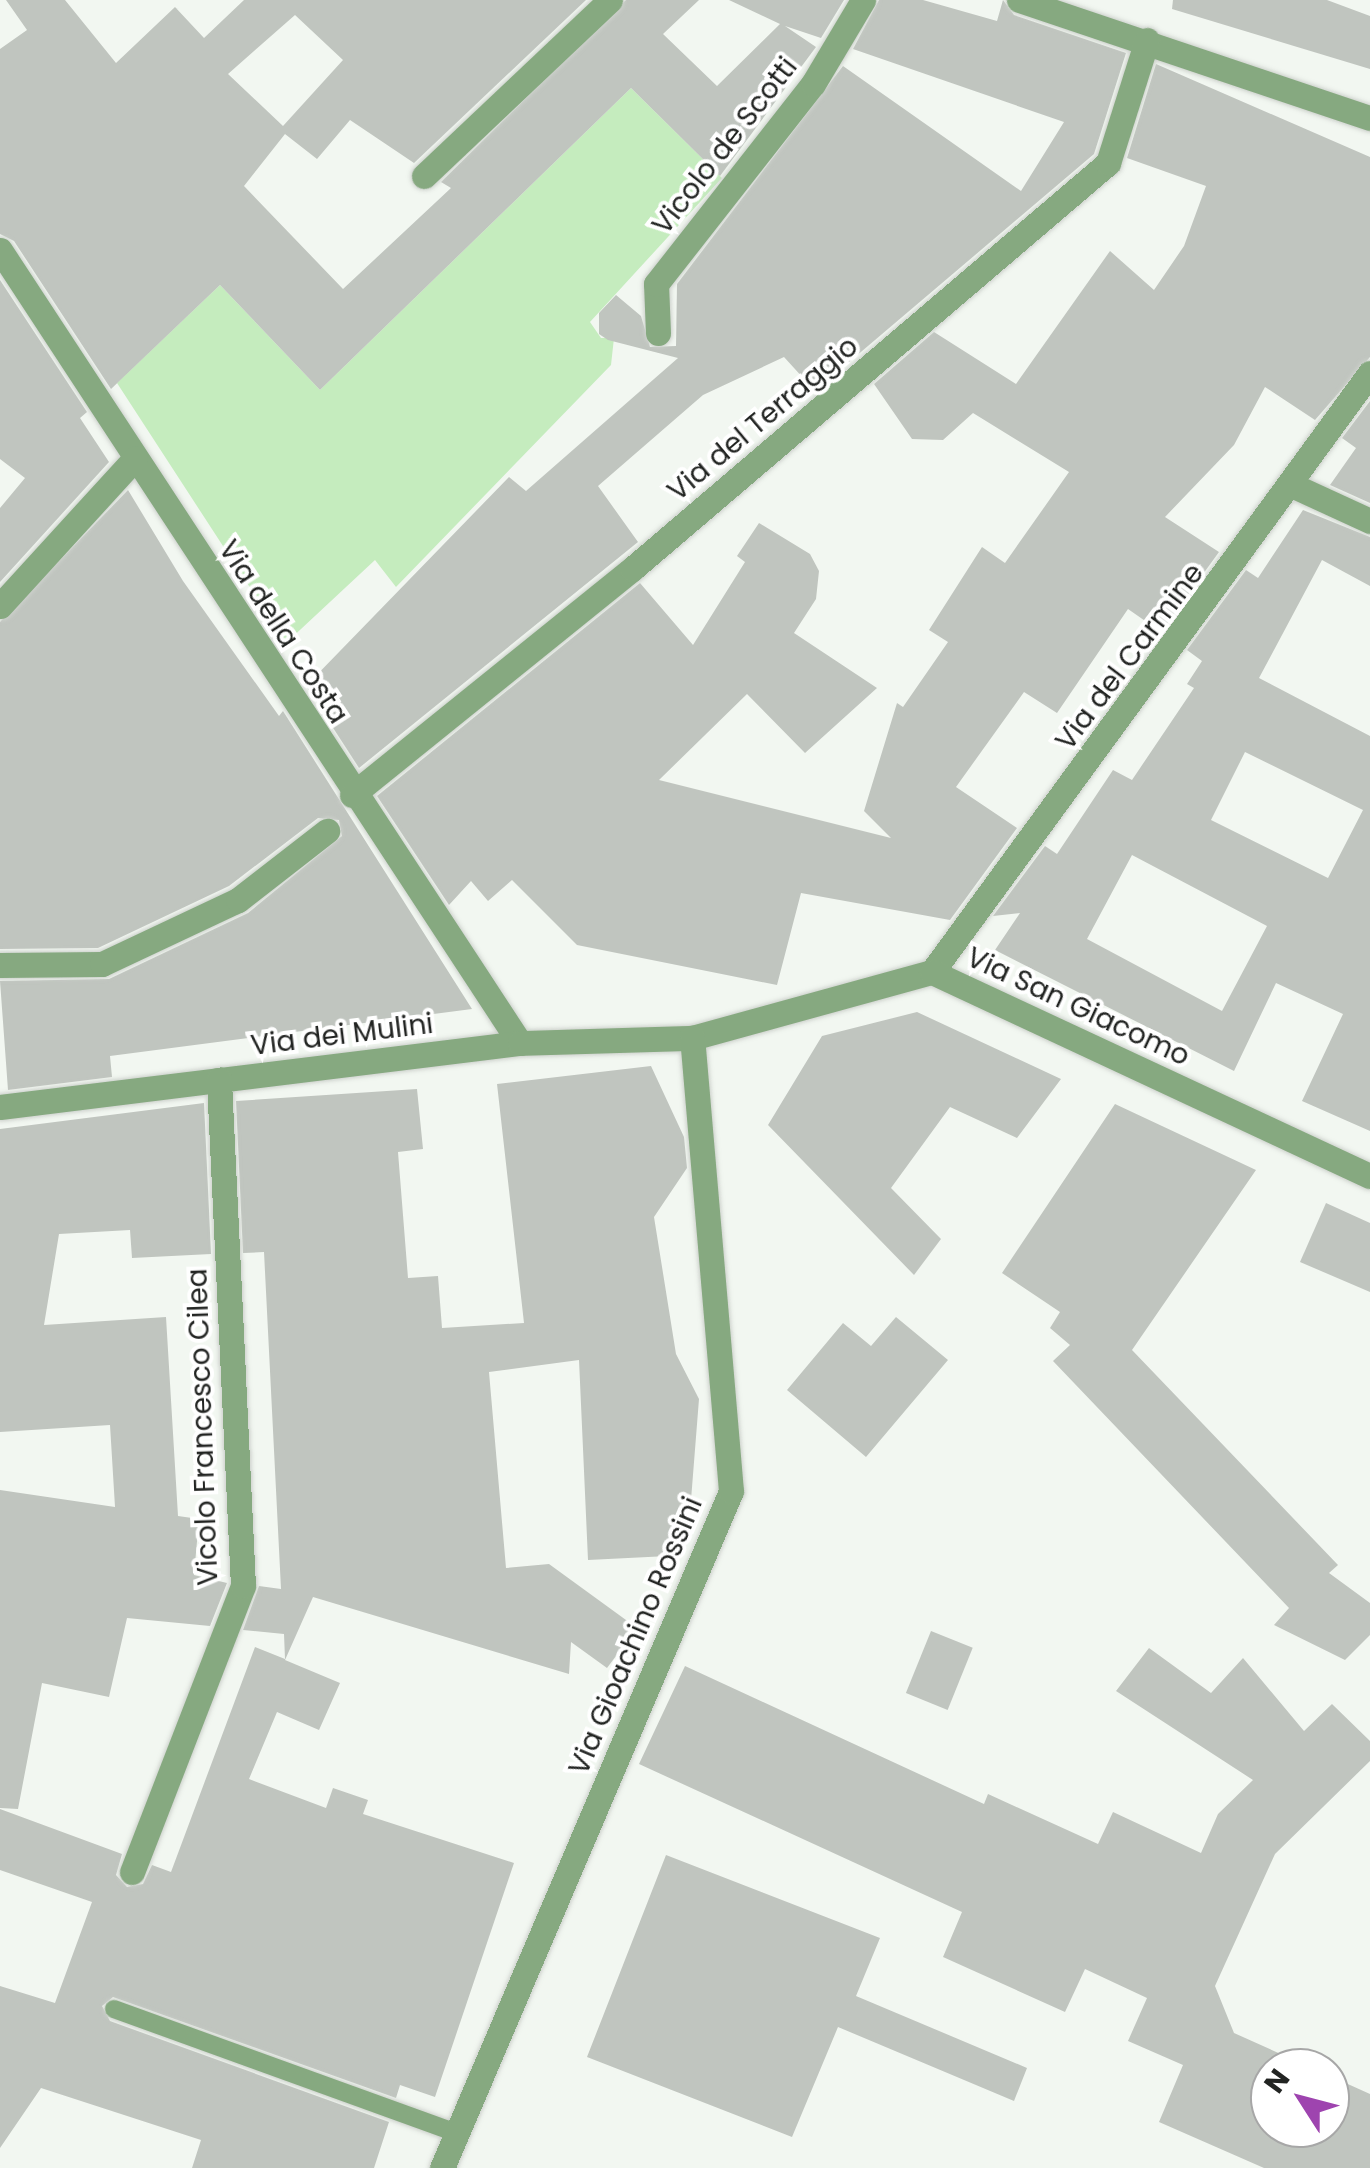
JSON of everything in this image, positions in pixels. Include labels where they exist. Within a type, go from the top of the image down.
[{"type":"street","points":[[424,176],[610,0]]},
{"type":"street","name":"Vicolo de Scotti","points":[[658,333],[656,284],[814,84],[862,0]]},
{"type":"street","points":[[1020,0],[1370,118]]},
{"type":"street","name":"Via del Terraggio","points":[[352,795],[647,556],[1108,163],[1148,40]]},
{"type":"street","name":"Via della Costa","points":[[0,250],[352,795],[520,1044]]},
{"type":"street","name":"Via del Carmine","points":[[932,972],[1294,486],[1370,373]]},
{"type":"street","points":[[0,606],[135,458]]},
{"type":"street","points":[[1294,486],[1370,521]]},
{"type":"street","points":[[0,965],[102,964],[238,900],[327,831]]},
{"type":"street","name":"Via San Giacomo","points":[[692,1038],[932,972],[1370,1176]]},
{"type":"street","name":"Via dei Mulini","points":[[0,1107],[520,1044],[692,1038]]},
{"type":"street","name":"Via Gioachino Rossini","points":[[442,2168],[731,1491],[692,1038]]},
{"type":"street","name":"Vicolo Francesco Cilea","points":[[132,1872],[243,1586],[219,1080]]},
{"type":"lane","points":[[114,2008],[457,2133]]},
{"type":"green space","points":[[631,88],[722,178],[590,322],[601,338],[614,338],[611,365],[396,587],[375,560],[286,643],[117,383],[220,285],[320,390]]},
{"type":"building","points":[[6,0],[65,0],[116,63],[175,7],[204,38],[244,0],[586,0],[414,163],[350,120],[317,159],[285,134],[244,186],[343,289],[451,188],[441,182],[626,0],[699,0],[663,34],[717,86],[780,24],[729,0],[844,0],[821,38],[785,26],[816,47],[720,176],[631,88],[320,390],[220,285],[111,389],[14,241],[0,234],[0,49],[27,30]],"holes":[[[295,15],[343,60],[283,126],[228,74]]]},
{"type":"building","points":[[879,0],[923,0],[997,21],[1003,0],[1014,15],[1126,53],[1094,154],[815,391],[784,357],[703,395],[598,486],[638,542],[359,768],[306,686],[509,477],[526,491],[678,358],[608,340],[599,334],[599,313],[616,295],[641,316],[650,347],[676,346],[677,284],[843,66],[1021,191],[1064,122],[853,49]]},
{"type":"building","points":[[1173,0],[1327,0],[1370,16],[1370,69],[1172,9]]},
{"type":"building","points":[[1156,64],[1370,157],[1370,357],[1315,420],[1265,387],[1234,445],[1165,517],[1219,552],[1161,632],[1128,609],[1057,713],[1024,692],[956,787],[1017,828],[950,920],[801,893],[777,985],[577,945],[512,880],[488,901],[471,881],[449,905],[377,796],[640,583],[693,645],[745,562],[737,556],[759,523],[810,554],[819,571],[816,599],[794,633],[877,688],[805,753],[747,694],[659,780],[891,838],[864,811],[897,703],[903,707],[948,642],[929,630],[982,547],[1005,563],[1069,472],[973,413],[943,440],[912,439],[874,384],[934,332],[1016,384],[1110,251],[1154,290],[1184,246],[1206,186],[1127,158]]},
{"type":"building","points":[[0,280],[87,412],[80,418],[109,462],[0,582],[0,508],[25,478],[0,459]]},
{"type":"building","points":[[1370,401],[1370,503],[1330,485],[1356,448],[1342,438]]},
{"type":"building","points":[[128,490],[183,581],[279,716],[283,711],[472,1009],[110,1056],[112,1077],[8,1090],[0,981],[109,979],[248,913],[342,836],[339,820],[318,818],[229,886],[98,948],[0,949],[0,622]]},
{"type":"building","points":[[1303,510],[1370,537],[1370,586],[1322,560],[1259,678],[1370,736],[1370,1131],[1302,1101],[1343,1014],[1276,983],[1234,1071],[995,950],[1020,913],[993,916],[1045,846],[1057,854],[1113,770],[1132,780],[1194,688],[1187,684],[1202,661],[1187,650],[1246,570],[1258,578]],"holes":[[[1245,752],[1363,810],[1328,878],[1211,820]],[[1132,855],[1267,926],[1222,1011],[1087,939]]]},
{"type":"building","points":[[917,1012],[1061,1079],[1017,1138],[950,1107],[891,1188],[941,1239],[914,1275],[768,1125],[822,1036]]},
{"type":"building","points":[[651,1066],[684,1137],[687,1168],[654,1217],[676,1354],[699,1399],[691,1500],[668,1556],[588,1560],[579,1360],[489,1372],[506,1568],[549,1564],[637,1628],[607,1668],[571,1642],[569,1674],[313,1597],[285,1660],[340,1683],[319,1730],[277,1712],[249,1779],[326,1808],[333,1788],[368,1800],[363,1814],[514,1863],[435,2097],[400,2085],[396,2098],[113,1997],[102,2006],[110,2021],[389,2122],[374,2168],[192,2168],[201,2140],[41,2088],[0,2148],[0,1986],[55,2003],[92,1902],[0,1870],[0,1809],[122,1854],[116,1875],[127,1887],[143,1884],[152,1865],[171,1872],[255,1647],[285,1659],[284,1634],[243,1630],[259,1586],[281,1589],[264,1252],[243,1253],[236,1101],[417,1089],[423,1149],[398,1152],[408,1278],[438,1276],[442,1328],[524,1323],[497,1084]]},
{"type":"building","points":[[204,1103],[211,1254],[132,1258],[130,1230],[59,1234],[44,1325],[166,1317],[178,1516],[199,1519],[194,1575],[227,1583],[210,1626],[127,1618],[109,1697],[42,1683],[18,1809],[0,1808],[0,1490],[115,1507],[110,1425],[0,1432],[0,1129]]},
{"type":"building","points":[[1115,1104],[1256,1170],[1132,1350],[1338,1565],[1329,1573],[1370,1603],[1370,1635],[1345,1660],[1274,1625],[1289,1608],[1053,1361],[1070,1345],[1050,1328],[1060,1312],[1002,1273]]},
{"type":"building","points":[[1326,1203],[1370,1223],[1370,1292],[1300,1262]]},
{"type":"building","points":[[896,1317],[948,1360],[866,1457],[787,1390],[843,1323],[871,1346]]},
{"type":"building","points":[[931,1631],[973,1648],[948,1710],[906,1693]]},
{"type":"building","points":[[1149,1648],[1211,1693],[1243,1658],[1304,1731],[1332,1704],[1370,1741],[1370,1761],[1275,1854],[1215,1986],[1234,2033],[1267,2048],[1250,2048],[1250,2148],[1350,2148],[1350,2085],[1370,2094],[1370,2168],[1264,2168],[1159,2122],[1183,2065],[1128,2041],[1147,1998],[1085,1969],[1065,2012],[943,1957],[962,1912],[639,1764],[685,1666],[984,1804],[988,1794],[1098,1844],[1113,1812],[1201,1853],[1218,1814],[1253,1780],[1116,1691]]},
{"type":"building","points":[[666,1855],[880,1938],[856,1996],[1027,2068],[1014,2101],[838,2027],[792,2137],[587,2057]]}]
